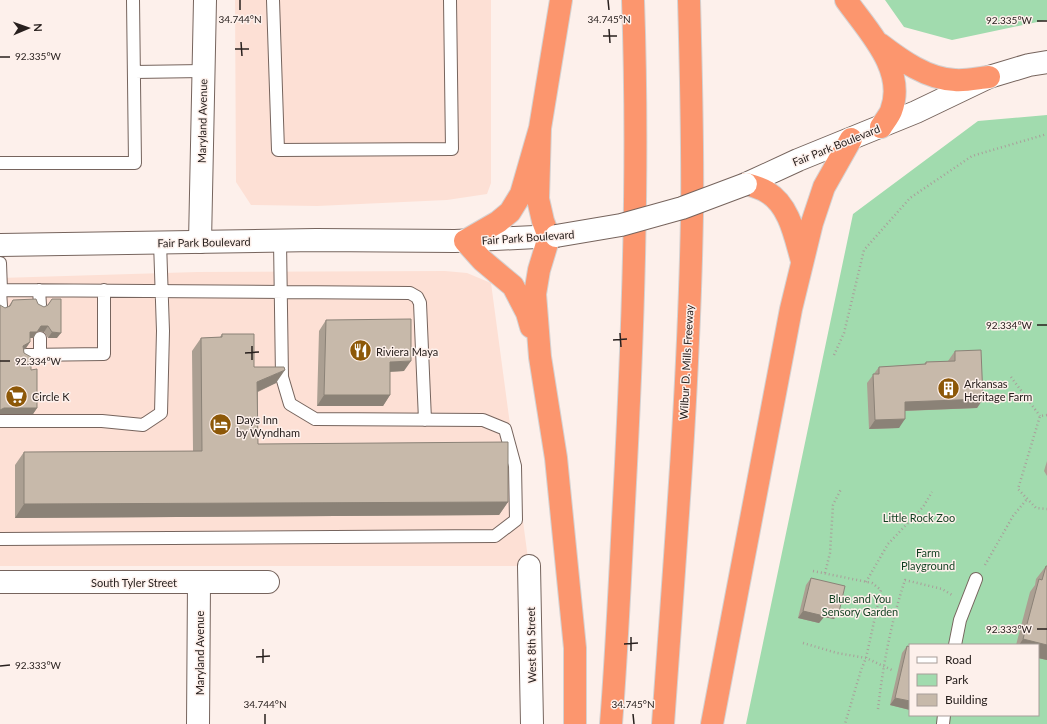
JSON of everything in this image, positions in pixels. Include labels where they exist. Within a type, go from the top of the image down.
[{"type":"highway","points":[[540,357],[527,313],[513,286],[482,260],[465,241],[498,222],[510,212],[520,194],[540,128],[561,0]]},
{"type":"highway","points":[[611,724],[629,406],[635,237],[636,148],[633,0]]},
{"type":"highway","name":"Wilbur D. Mills Freeway","points":[[663,724],[689,327],[692,131],[689,0]]},
{"type":"highway","points":[[846,0],[888,59],[894,85],[891,111],[881,127]]},
{"type":"highway","points":[[873,38],[916,68],[941,78],[955,80],[989,77]]},
{"type":"highway","points":[[540,128],[538,199],[543,221],[552,237],[539,270],[535,294],[540,357],[556,458],[575,648],[575,724]]},
{"type":"highway","points":[[712,724],[791,309],[812,223],[824,187],[851,139]]},
{"type":"highway","points":[[746,184],[767,192],[780,203],[792,226],[803,264]]},
{"type":"street","name":"Maryland Avenue","points":[[200,242],[205,0]]},
{"type":"street","name":"Fair Park Boulevard","points":[[0,245],[160,242],[465,241],[552,237],[622,225],[682,208],[746,184],[798,160],[881,127],[989,77],[1029,65],[1047,62]]},
{"type":"street","name":"West 8th Street","points":[[530,566],[532,724]]},
{"type":"street","name":"South Tyler Street","points":[[0,582],[268,582]]},
{"type":"street","name":"Maryland Avenue","points":[[198,724],[199,582]]},
{"type":"lane","points":[[0,163],[135,163],[133,0]]},
{"type":"lane","points":[[273,0],[278,150],[452,149],[450,0]]},
{"type":"lane","points":[[134,72],[203,71]]},
{"type":"lane","points":[[0,539],[494,536],[516,520],[515,466],[505,429],[483,420],[315,419],[290,404],[282,377],[282,291],[280,241]]},
{"type":"lane","points":[[0,421],[102,421],[144,425],[161,413],[163,331],[160,242]]},
{"type":"lane","points":[[0,263],[0,290],[2,306]]},
{"type":"lane","points":[[0,290],[410,293],[416,297],[420,303],[425,420]]},
{"type":"lane","points":[[39,290],[40,305]]},
{"type":"lane","points":[[26,355],[104,354],[104,290]]},
{"type":"lane","points":[[40,338],[40,355]]},
{"type":"lane","points":[[955,644],[966,603],[976,579]]},
{"type":"path","points":[[834,355],[844,332],[864,250],[910,198],[972,156],[1047,134]]},
{"type":"path","points":[[1011,377],[1040,416]]},
{"type":"path","points":[[1040,416],[1047,415]]},
{"type":"path","points":[[1040,416],[1018,489],[1036,508],[1047,509]]},
{"type":"path","points":[[825,574],[830,553],[833,505],[841,489]]},
{"type":"path","points":[[866,582],[888,544],[923,507],[932,492]]},
{"type":"path","points":[[976,579],[1014,516],[1027,499]]},
{"type":"path","points":[[813,571],[872,583],[881,590],[866,658],[845,724]]},
{"type":"path","points":[[878,710],[883,667],[894,612],[905,580],[942,589],[966,603]]},
{"type":"path","points":[[803,643],[836,653],[866,658],[894,671]]},
{"type":"shaded area","points":[[235,0],[491,0],[491,183],[487,194],[447,200],[317,206],[251,205],[236,182]]},
{"type":"shaded area","points":[[445,271],[467,273],[491,283],[529,566],[0,566],[0,278],[197,272]]},
{"type":"green space","points":[[885,0],[1047,0],[1047,20],[952,40],[904,27]]},
{"type":"green space","name":"Little Rock Zoo","points":[[1047,115],[1047,724],[746,724],[853,214],[978,121]]},
{"type":"building","name":"Circle K","points":[[36,299],[38,304],[44,307],[48,305],[52,299],[61,299],[61,333],[52,332],[48,326],[41,326],[37,332],[30,332],[30,342],[23,346],[24,353],[31,357],[31,370],[37,369],[37,408],[4,408],[0,410],[0,305],[5,308],[10,306],[13,300]]},
{"type":"building","name":"Riviera Maya","points":[[411,319],[411,361],[390,362],[390,395],[324,395],[326,320]]},
{"type":"building","name":"Days Inn by Wyndham","points":[[222,334],[254,334],[254,367],[284,367],[285,370],[257,382],[258,444],[508,442],[508,502],[24,504],[24,452],[202,451],[201,338],[222,337]]},
{"type":"building","points":[[981,350],[983,399],[905,402],[905,419],[875,420],[873,374],[879,374],[879,367],[926,364],[926,362],[955,361],[955,351]]},
{"type":"building","points":[[1046,566],[1047,645],[1023,639],[1039,579],[1042,580]]},
{"type":"building","points":[[811,578],[845,586],[839,612],[826,609],[824,616],[803,611]]},
{"type":"building","points":[[907,646],[909,647],[909,701],[895,698]]},
{"type":"place","name":"Riviera Maya","points":[[361,351]]},
{"type":"place","name":"Arkansas Heritage Farm","points":[[948,389]]},
{"type":"place","name":"Circle K","points":[[17,396]]},
{"type":"place","name":"Days Inn by Wyndham","points":[[221,425]]},
{"type":"park label","name":"Farm Playground","points":[[928,558]]},
{"type":"park label","name":"Blue and You Sensory Garden","points":[[860,604]]}]
